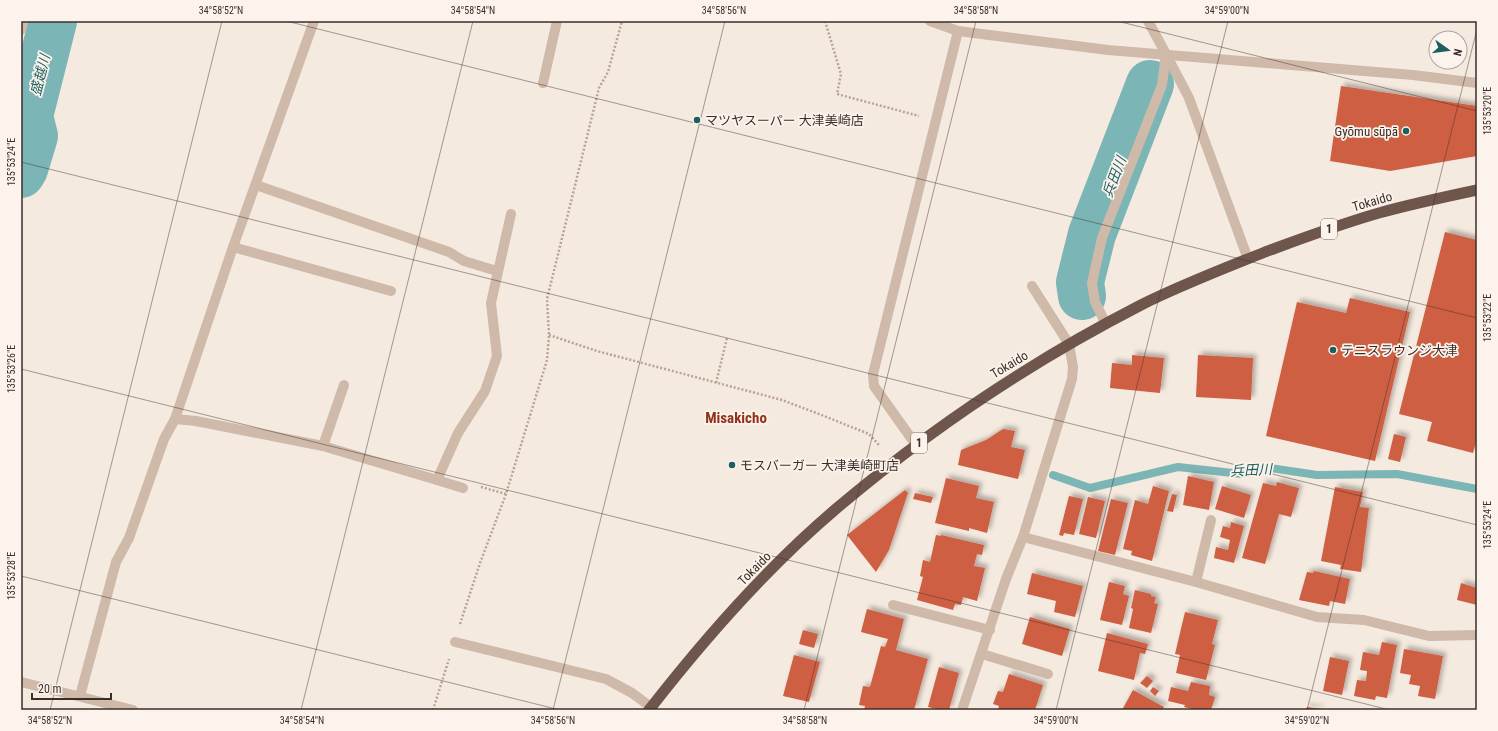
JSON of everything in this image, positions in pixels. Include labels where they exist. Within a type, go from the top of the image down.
[{"type":"highway","name":"Tokaido","points":[[651,709],[722,621],[794,547],[836,509],[916,445],[990,392],[1069,344],[1141,305],[1197,279],[1316,233],[1378,213],[1477,190]]},
{"type":"street","points":[[21,30],[23,21]]},
{"type":"street","points":[[80,696],[116,562],[129,538],[164,439],[175,419],[233,247],[314,21]]},
{"type":"street","points":[[543,83],[557,21]]},
{"type":"street","points":[[930,21],[958,31],[1108,50],[1413,75],[1477,83]]},
{"type":"street","points":[[1148,21],[1189,98],[1248,259]]},
{"type":"street","points":[[916,445],[874,386],[873,374],[958,31]]},
{"type":"street","points":[[1106,324],[1095,302],[1092,284],[1102,238],[1162,85],[1166,54]]},
{"type":"street","points":[[256,184],[449,252],[464,261],[498,271]]},
{"type":"street","points":[[437,480],[458,433],[485,391],[497,356],[491,303],[511,214]]},
{"type":"street","points":[[233,247],[391,291]]},
{"type":"street","points":[[962,710],[1006,579],[1023,537],[1072,379],[1073,368],[1069,344],[1032,286]]},
{"type":"street","points":[[323,446],[344,385]]},
{"type":"street","points":[[175,419],[323,446],[463,488]]},
{"type":"street","points":[[1196,582],[1211,520]]},
{"type":"street","points":[[1023,537],[1196,582],[1317,617],[1364,620],[1429,636],[1477,635]]},
{"type":"street","points":[[893,604],[990,630]]},
{"type":"street","points":[[455,642],[606,679],[632,693],[651,709]]},
{"type":"street","points":[[982,654],[1048,674]]},
{"type":"street","points":[[21,682],[133,710]]},
{"type":"path","points":[[433,710],[480,563],[506,494],[547,360],[549,335],[547,299],[599,88],[608,72],[622,21]]},
{"type":"path","points":[[825,21],[841,74],[837,94],[936,121]]},
{"type":"path","points":[[549,335],[597,351],[782,400],[869,434],[879,445]]},
{"type":"path","points":[[716,383],[727,338]]},
{"type":"path","points":[[481,487],[506,494]]},
{"type":"building","name":"Gyōmu sūpā","points":[[1341,86],[1477,106],[1477,156],[1390,171],[1330,161]]},
{"type":"building","points":[[1445,232],[1477,240],[1477,438],[1473,453],[1427,441],[1432,422],[1399,414]]},
{"type":"building","points":[[1350,298],[1410,312],[1375,461],[1266,436],[1297,302],[1346,313]]},
{"type":"building","points":[[1132,355],[1164,358],[1160,393],[1110,388],[1112,363],[1132,365]]},
{"type":"building","points":[[1198,355],[1253,358],[1251,400],[1196,397]]},
{"type":"building","points":[[1003,429],[1015,431],[1011,447],[1025,450],[1018,479],[958,465],[961,450],[986,440]]},
{"type":"building","points":[[1394,434],[1406,437],[1400,462],[1388,459]]},
{"type":"building","points":[[1188,476],[1214,482],[1209,510],[1183,505]]},
{"type":"building","points":[[946,478],[979,486],[976,498],[994,502],[987,533],[969,528],[969,531],[935,523]]},
{"type":"building","points":[[1277,482],[1299,488],[1291,517],[1279,514],[1265,564],[1242,558],[1263,483],[1276,486]]},
{"type":"building","points":[[1153,486],[1169,491],[1152,561],[1131,555],[1132,551],[1123,549],[1135,500],[1148,504]]},
{"type":"building","points":[[1222,486],[1251,495],[1244,518],[1215,509]]},
{"type":"building","points":[[1335,487],[1363,492],[1360,507],[1369,508],[1361,572],[1340,569],[1341,565],[1321,561]]},
{"type":"building","points":[[905,490],[908,493],[889,550],[876,572],[847,535]]},
{"type":"building","points":[[915,493],[933,497],[931,503],[913,499]]},
{"type":"building","points":[[1172,494],[1177,495],[1173,512],[1167,511]]},
{"type":"building","points":[[1069,496],[1083,499],[1074,535],[1064,533],[1063,536],[1059,535]]},
{"type":"building","points":[[1088,497],[1105,501],[1096,538],[1079,534]]},
{"type":"building","points":[[1111,499],[1128,503],[1115,555],[1098,551]]},
{"type":"building","points":[[1231,522],[1244,526],[1234,563],[1214,558],[1216,547],[1228,550],[1230,540],[1220,537],[1223,526],[1230,528]]},
{"type":"building","points":[[936,535],[984,545],[982,555],[977,554],[974,566],[985,568],[977,601],[963,597],[961,605],[955,604],[953,610],[917,600],[923,577],[920,576],[923,560],[930,562]]},
{"type":"building","points":[[1314,571],[1350,579],[1345,604],[1330,601],[1329,606],[1299,600],[1307,572],[1313,573]]},
{"type":"building","points":[[1032,573],[1083,586],[1075,617],[1054,612],[1056,601],[1027,594]]},
{"type":"building","points":[[1109,582],[1125,586],[1123,594],[1129,596],[1122,625],[1100,620]]},
{"type":"building","points":[[1461,583],[1477,588],[1477,605],[1457,600]]},
{"type":"building","points":[[1135,590],[1151,594],[1151,596],[1156,597],[1154,603],[1158,604],[1151,633],[1129,628]]},
{"type":"building","points":[[867,609],[904,619],[896,650],[928,659],[914,710],[864,710],[865,706],[859,705],[863,686],[870,687],[881,646],[885,647],[888,639],[861,632]]},
{"type":"building","points":[[1185,612],[1218,620],[1212,644],[1215,645],[1206,680],[1176,673],[1180,655],[1175,654]]},
{"type":"building","points":[[1030,617],[1070,629],[1062,656],[1022,644]]},
{"type":"building","points":[[803,630],[818,634],[814,648],[799,644]]},
{"type":"building","points":[[1107,633],[1148,644],[1145,654],[1140,653],[1134,680],[1098,671]]},
{"type":"building","points":[[1382,642],[1397,645],[1387,698],[1376,696],[1375,700],[1354,696],[1357,680],[1366,681],[1367,671],[1360,670],[1363,652],[1379,655]]},
{"type":"building","points":[[1404,649],[1443,656],[1435,699],[1418,696],[1420,686],[1409,684],[1411,675],[1400,673]]},
{"type":"building","points":[[794,655],[820,662],[809,702],[783,696]]},
{"type":"building","points":[[1330,657],[1349,661],[1342,695],[1323,691]]},
{"type":"building","points":[[939,667],[959,673],[949,710],[928,707]]},
{"type":"building","points":[[1009,674],[1043,685],[1035,710],[998,710],[999,706],[993,704],[998,691],[1003,692]]},
{"type":"building","points":[[1147,676],[1153,681],[1147,688],[1140,683]]},
{"type":"building","points":[[1191,682],[1210,686],[1209,695],[1215,697],[1211,710],[1196,710],[1184,707],[1185,705],[1168,701],[1171,687],[1188,691]]},
{"type":"building","points":[[1153,687],[1159,691],[1155,696],[1150,691]]},
{"type":"building","points":[[1133,690],[1164,707],[1162,710],[1122,710]]},
{"type":"building","points":[[1307,707],[1321,709],[1306,710]]},
{"type":"waterway","name":"盛越川","points":[[21,174],[24,169],[34,136],[29,116],[53,21]]},
{"type":"waterway","name":"兵田川","points":[[1082,296],[1080,282],[1092,234],[1150,84]]},
{"type":"waterway","name":"兵田川","points":[[1053,475],[1090,488],[1178,467],[1242,474],[1270,468],[1317,475],[1397,474],[1477,489]]},
{"type":"place","name":"マツヤスーパー 大津美崎店","points":[[697,120]]},
{"type":"place","name":"Gyōmu sūpā","points":[[1406,131]]},
{"type":"place","name":"テニスラウンジ大津","points":[[1333,350]]},
{"type":"place","name":"モスバーガー 大津美崎町店","points":[[732,465]]},
{"type":"district","name":"Misakicho","points":[[736,418]]}]
